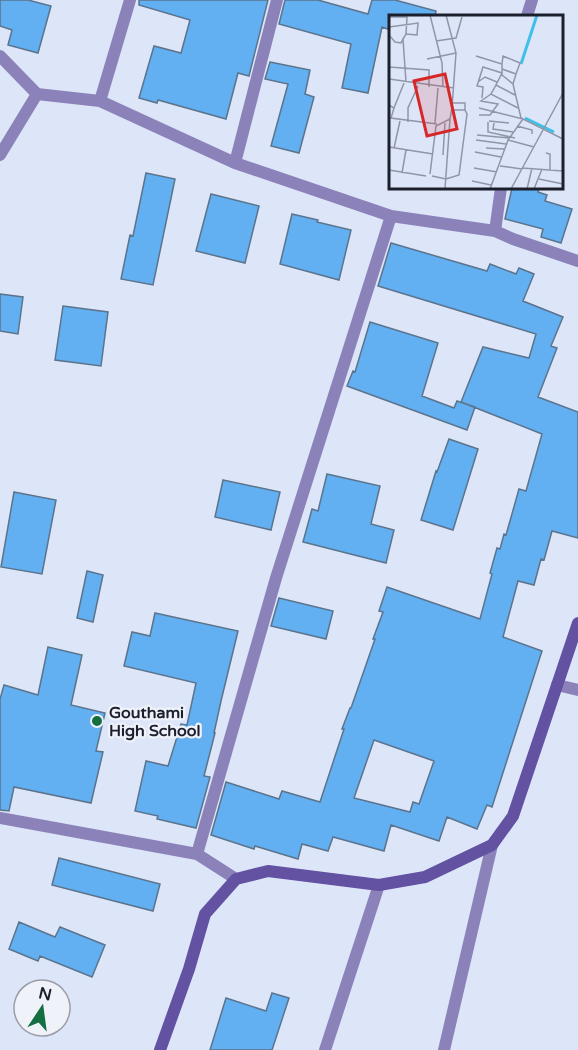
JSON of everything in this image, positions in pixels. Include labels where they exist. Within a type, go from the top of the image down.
[{"type":"main road","points":[[160,1050],[189,969],[205,914],[236,879],[268,871],[379,885],[425,878],[492,845],[513,816],[578,623]]},
{"type":"street","points":[[100,101],[130,0]]},
{"type":"street","points":[[235,163],[277,0]]},
{"type":"street","points":[[527,15],[532,0]]},
{"type":"street","points":[[0,56],[37,94],[100,101],[235,163],[391,216],[495,231],[578,261]]},
{"type":"street","points":[[0,155],[37,94]]},
{"type":"street","points":[[495,231],[501,189]]},
{"type":"street","points":[[197,854],[276,578],[391,216]]},
{"type":"street","points":[[557,684],[578,690]]},
{"type":"street","points":[[0,818],[197,854],[236,879]]},
{"type":"street","points":[[444,1050],[492,845]]},
{"type":"street","points":[[325,1050],[379,885]]},
{"type":"building","points":[[0,0],[28,0],[51,6],[38,53],[8,45],[12,30],[0,26]]},
{"type":"building","points":[[139,0],[268,0],[249,76],[238,73],[226,119],[158,100],[157,103],[139,98],[154,46],[181,53],[190,20],[139,5]]},
{"type":"building","points":[[285,0],[318,0],[368,14],[372,0],[395,0],[436,11],[435,15],[389,15],[389,30],[382,27],[368,93],[342,88],[351,44],[279,24]]},
{"type":"building","points":[[270,62],[310,70],[305,94],[314,97],[299,153],[271,146],[288,84],[265,79]]},
{"type":"building","points":[[146,173],[175,179],[153,285],[121,279],[130,235],[133,236]]},
{"type":"building","points":[[512,189],[539,189],[538,192],[547,195],[545,201],[572,209],[561,243],[541,237],[543,229],[505,219]]},
{"type":"building","points":[[211,194],[259,206],[245,263],[196,251]]},
{"type":"building","points":[[292,214],[351,230],[339,280],[280,264]]},
{"type":"building","points":[[391,243],[487,271],[490,264],[516,274],[519,268],[534,274],[523,301],[563,317],[551,346],[557,348],[538,397],[578,412],[578,538],[552,531],[534,585],[518,581],[503,637],[542,651],[492,807],[487,805],[477,829],[447,817],[439,841],[391,825],[384,851],[333,837],[328,851],[302,844],[298,859],[255,846],[254,849],[211,835],[226,782],[279,799],[282,791],[320,802],[344,729],[342,729],[375,639],[373,639],[383,612],[379,611],[387,587],[480,619],[497,548],[500,549],[504,534],[506,535],[519,489],[526,491],[542,434],[461,402],[483,347],[529,358],[536,334],[378,286]],"holes":[[[374,740],[434,761],[419,804],[413,802],[410,812],[354,798]]]},
{"type":"building","points":[[0,294],[23,297],[18,334],[0,331]]},
{"type":"building","points":[[63,306],[108,312],[101,366],[55,360]]},
{"type":"building","points":[[370,322],[438,343],[422,396],[454,408],[457,401],[475,407],[467,430],[347,386],[353,371],[355,372]]},
{"type":"building","points":[[449,439],[478,449],[453,530],[421,520],[436,471]]},
{"type":"building","points":[[327,474],[380,486],[371,524],[394,530],[386,563],[303,542],[312,509],[318,511]]},
{"type":"building","points":[[223,480],[280,492],[271,530],[215,517]]},
{"type":"building","points":[[14,492],[56,500],[42,574],[1,567]]},
{"type":"building","points":[[87,571],[103,575],[93,622],[77,618]]},
{"type":"building","points":[[279,598],[333,611],[326,639],[271,626]]},
{"type":"building","points":[[155,613],[238,631],[204,776],[210,777],[196,828],[157,819],[158,816],[135,811],[146,761],[168,766],[181,724],[187,725],[196,683],[124,666],[132,632],[150,636]]},
{"type":"building","points":[[48,647],[82,655],[71,705],[105,713],[96,751],[103,752],[91,803],[14,787],[9,811],[0,810],[0,699],[4,685],[38,695]]},
{"type":"building","points":[[59,858],[160,884],[153,911],[52,885]]},
{"type":"building","points":[[19,922],[55,937],[60,927],[105,945],[92,977],[40,956],[38,961],[9,949]]},
{"type":"building","points":[[272,993],[289,998],[272,1050],[210,1050],[226,998],[266,1011]]},
{"type":"place","name":"Gouthami High School","points":[[97,721]]}]
